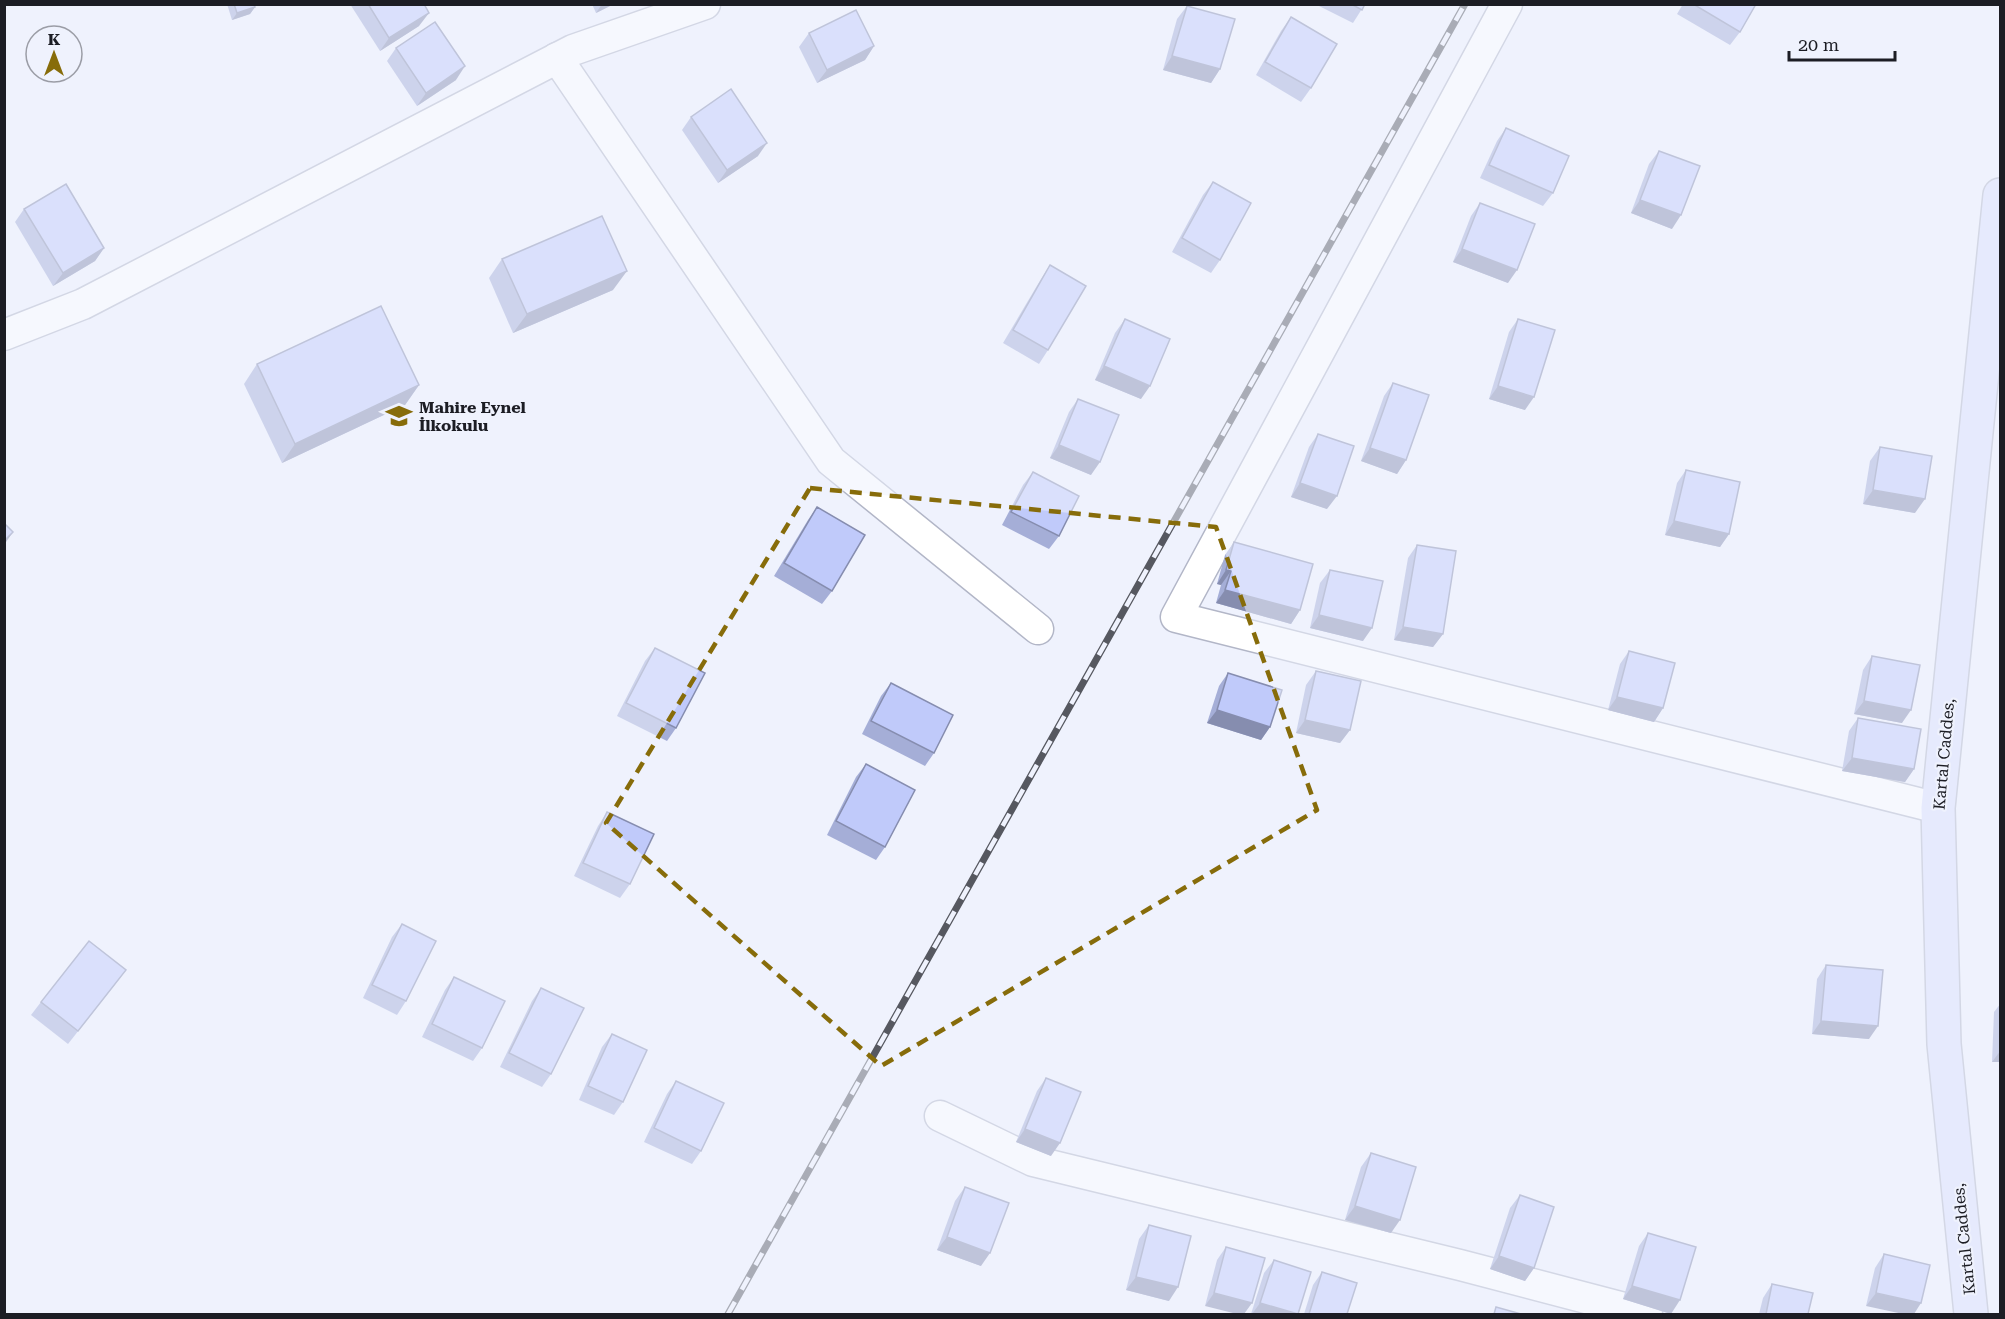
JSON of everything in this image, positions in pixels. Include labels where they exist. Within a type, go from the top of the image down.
[{"type":"main road","name":"Kartal Caddes,","points":[[1971,1314],[1944,1044],[1938,808],[2001,195]]},
{"type":"street","points":[[4,335],[83,304],[573,50],[705,4]]},
{"type":"street","points":[[1507,4],[1176,617],[1938,808]]},
{"type":"street","points":[[557,58],[831,461],[1038,629]]},
{"type":"street","points":[[940,1116],[1034,1161],[1461,1265],[1647,1314]]},
{"type":"highlighted area","points":[[810,488],[1216,527],[1317,810],[881,1066],[606,823]]},
{"type":"building","points":[[234,4],[254,4],[255,7],[237,13]]},
{"type":"building","points":[[368,4],[424,4],[429,13],[389,38]]},
{"type":"building","points":[[1351,4],[1365,4],[1362,10]]},
{"type":"building","points":[[1693,4],[1756,4],[1740,32]]},
{"type":"building","points":[[1187,6],[1235,19],[1220,69],[1172,56]]},
{"type":"building","points":[[856,10],[874,46],[827,70],[809,33]]},
{"type":"building","points":[[1291,17],[1337,44],[1311,88],[1265,62]]},
{"type":"building","points":[[435,22],[465,66],[426,93],[396,48]]},
{"type":"building","points":[[731,89],[767,143],[727,170],[691,117]]},
{"type":"building","points":[[1506,128],[1569,156],[1553,193],[1489,165]]},
{"type":"building","points":[[1659,151],[1700,166],[1681,215],[1640,200]]},
{"type":"building","points":[[1213,182],[1251,203],[1220,260],[1182,238]]},
{"type":"building","points":[[66,184],[104,248],[63,273],[24,209]]},
{"type":"building","points":[[1480,203],[1535,224],[1517,270],[1462,249]]},
{"type":"building","points":[[602,216],[627,271],[527,314],[502,259]]},
{"type":"building","points":[[1050,265],[1086,286],[1048,350],[1013,330]]},
{"type":"building","points":[[381,306],[419,385],[295,444],[257,364]]},
{"type":"building","points":[[1125,319],[1170,339],[1150,386],[1104,366]]},
{"type":"building","points":[[1518,319],[1555,330],[1534,397],[1498,386]]},
{"type":"building","points":[[1393,383],[1429,395],[1406,460],[1370,448]]},
{"type":"building","points":[[1078,399],[1119,415],[1100,462],[1059,445]]},
{"type":"building","points":[[1318,434],[1354,446],[1337,496],[1300,483]]},
{"type":"building","points":[[1880,447],[1932,456],[1925,499],[1873,490]]},
{"type":"building","points":[[1686,470],[1740,482],[1729,534],[1674,521]]},
{"type":"building","points":[[1033,472],[1079,496],[1059,536],[1011,512]]},
{"type":"building","points":[[817,507],[865,535],[832,591],[784,563]]},
{"type":"building","points":[[4,523],[13,532],[4,541]]},
{"type":"building","points":[[1234,542],[1313,564],[1300,610],[1225,590],[1231,571],[1226,570]]},
{"type":"building","points":[[1417,545],[1456,551],[1443,634],[1403,627]]},
{"type":"building","points":[[1330,570],[1383,581],[1372,628],[1319,615]]},
{"type":"building","points":[[655,648],[705,673],[676,728],[626,703]]},
{"type":"building","points":[[1629,651],[1675,663],[1663,708],[1617,697]]},
{"type":"building","points":[[1872,656],[1920,665],[1911,710],[1864,701]]},
{"type":"building","points":[[1316,671],[1361,681],[1350,730],[1305,720]]},
{"type":"building","points":[[1228,673],[1282,690],[1270,727],[1217,710]]},
{"type":"building","points":[[891,683],[953,715],[934,753],[871,721]]},
{"type":"building","points":[[1858,718],[1921,729],[1914,769],[1852,758]]},
{"type":"building","points":[[866,764],[915,790],[885,847],[836,821]]},
{"type":"building","points":[[607,812],[654,834],[630,884],[583,863]]},
{"type":"building","points":[[402,924],[436,941],[406,1001],[372,985]]},
{"type":"building","points":[[89,941],[126,970],[78,1031],[41,1002]]},
{"type":"building","points":[[1826,965],[1883,970],[1878,1026],[1821,1021]]},
{"type":"building","points":[[454,977],[505,1001],[482,1048],[432,1024]]},
{"type":"building","points":[[541,988],[584,1008],[551,1074],[509,1053]]},
{"type":"building","points":[[612,1034],[647,1050],[623,1102],[588,1086]]},
{"type":"building","points":[[1046,1078],[1081,1092],[1060,1143],[1025,1129]]},
{"type":"building","points":[[676,1081],[724,1103],[701,1151],[654,1128]]},
{"type":"building","points":[[1371,1153],[1416,1167],[1400,1220],[1355,1206]]},
{"type":"building","points":[[965,1187],[1009,1203],[990,1253],[947,1237]]},
{"type":"building","points":[[1520,1195],[1554,1207],[1534,1268],[1499,1256]]},
{"type":"building","points":[[1149,1225],[1191,1236],[1178,1287],[1136,1277]]},
{"type":"building","points":[[1648,1233],[1696,1247],[1680,1300],[1632,1286]]},
{"type":"building","points":[[1226,1247],[1265,1258],[1252,1303],[1214,1293]]},
{"type":"building","points":[[1884,1254],[1930,1265],[1921,1303],[1876,1293]]},
{"type":"building","points":[[1274,1260],[1311,1272],[1298,1314],[1260,1303]]},
{"type":"building","points":[[1322,1272],[1357,1283],[1347,1314],[1309,1314]]},
{"type":"building","points":[[1772,1284],[1813,1293],[1808,1314],[1766,1314]]},
{"type":"building","points":[[1496,1307],[1521,1314],[1494,1314]]},
{"type":"railway","points":[[728,1314],[1465,4]]},
{"type":"place","name":"Mahire Eynel İlkokulu","points":[[399,416]]}]
